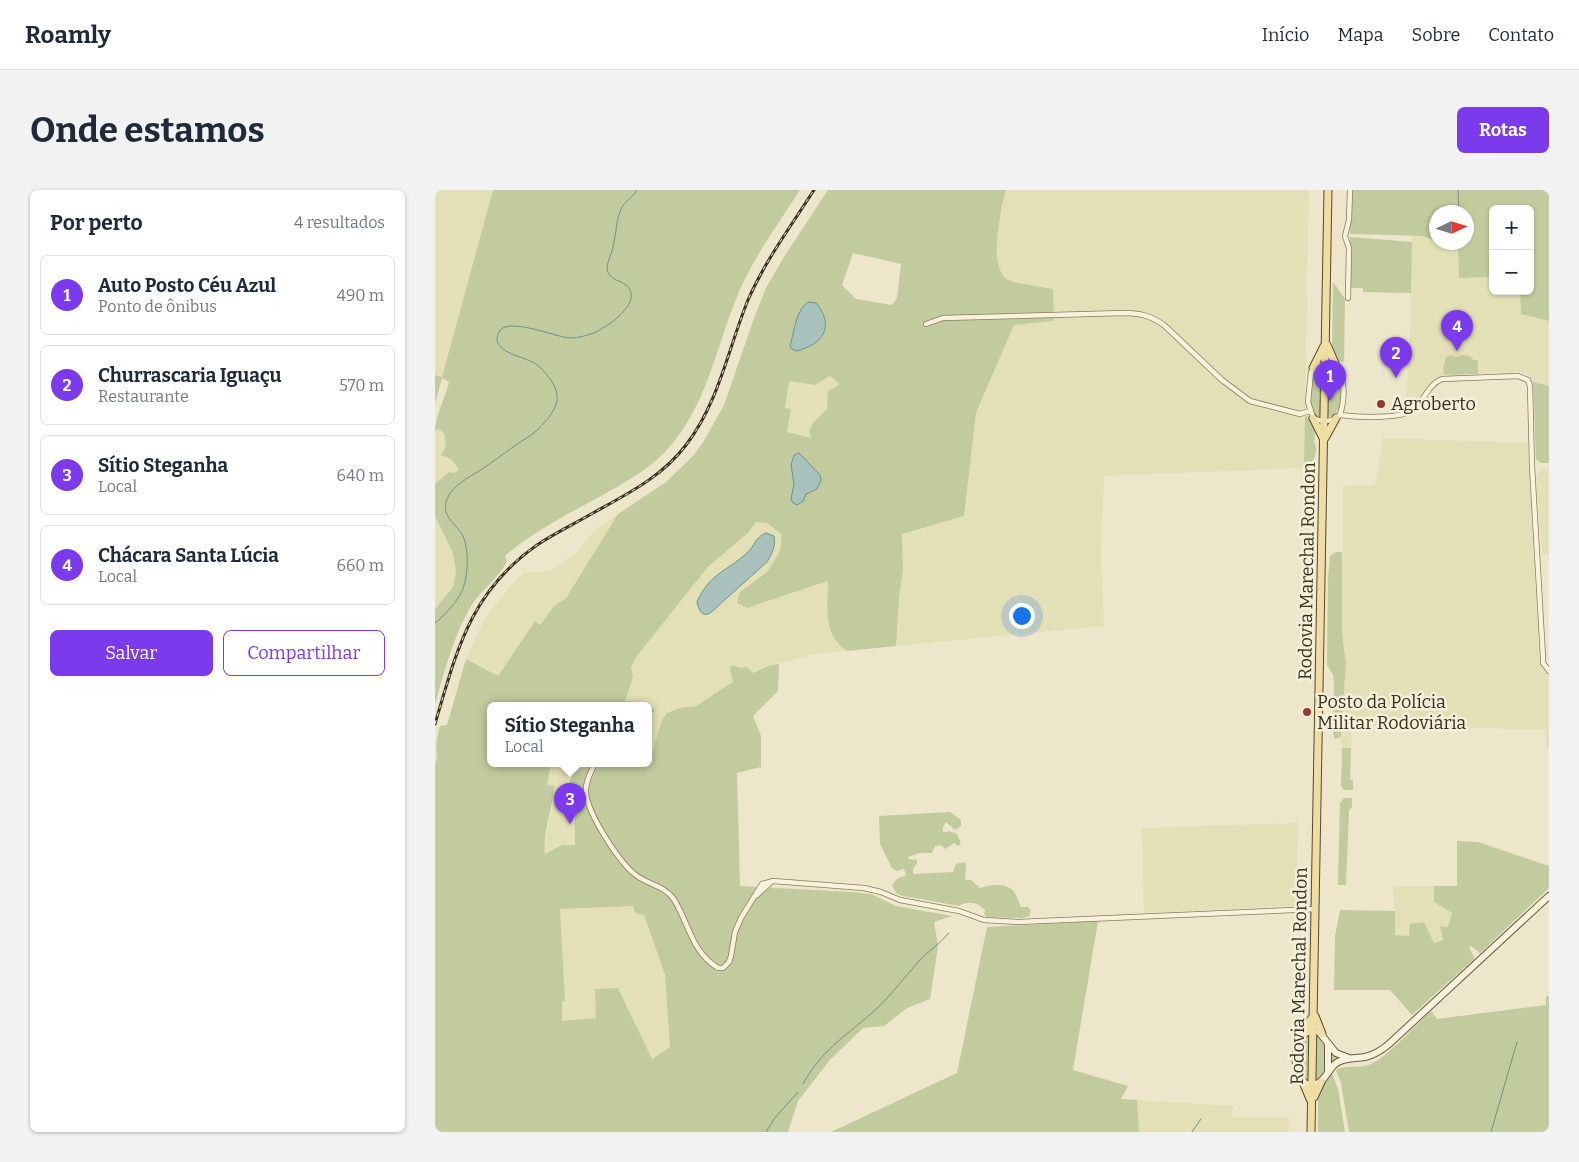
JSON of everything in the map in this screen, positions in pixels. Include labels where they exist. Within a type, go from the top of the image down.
[{"type":"main road","name":"Rodovia Marechal Rondon","points":[[1311,1132],[1329,190]]},
{"type":"main road","points":[[1326,341],[1337,368]]},
{"type":"main road","points":[[1313,368],[1326,341]]},
{"type":"main road","points":[[1312,414],[1324,440]]},
{"type":"main road","points":[[1324,440],[1338,417]]},
{"type":"main road","points":[[1312,1104],[1321,1082],[1337,1062],[1349,1058],[1368,1056],[1389,1044],[1549,896]]},
{"type":"main road","points":[[1314,1011],[1322,1034],[1328,1043],[1336,1053],[1349,1058]]},
{"type":"main road","points":[[1312,1104],[1297,1071],[1296,1053],[1299,1040],[1305,1033],[1314,1011]]},
{"type":"main road","points":[[1305,1033],[1313,1030],[1322,1034]]},
{"type":"main road","points":[[1328,1043],[1328,1072]]},
{"type":"main road","points":[[1303,1082],[1312,1085],[1321,1082]]},
{"type":"street","points":[[1348,298],[1349,248],[1345,236],[1349,220],[1350,190]]},
{"type":"street","points":[[926,324],[943,318],[1124,313],[1146,315],[1158,320],[1222,380],[1250,401],[1300,414],[1312,414],[1325,422],[1338,417],[1406,414],[1415,410],[1432,385],[1442,379],[1519,376],[1526,378],[1530,386],[1532,466],[1543,663],[1549,671]]},
{"type":"street","points":[[1312,414],[1308,402],[1311,372],[1313,368],[1325,364],[1337,368],[1343,379],[1342,406],[1338,417]]},
{"type":"street","points":[[593,767],[586,785],[589,807],[619,858],[631,872],[670,894],[691,937],[718,968],[723,968],[729,962],[737,924],[762,884],[773,880],[864,888],[881,892],[900,900],[953,909],[992,922],[1315,909]]},
{"type":"shaded area","points":[[435,190],[493,190],[442,377],[435,375]]},
{"type":"shaded area","points":[[1006,190],[1309,190],[1304,468],[1104,476],[1101,553],[1104,626],[896,646],[903,570],[902,533],[964,516],[976,413],[1014,325],[1054,321],[1053,290],[1008,280],[999,270],[997,238],[999,218]]},
{"type":"shaded area","points":[[1412,236],[1423,236],[1429,238],[1429,250],[1458,250],[1459,278],[1489,277],[1489,295],[1520,295],[1521,314],[1549,321],[1549,386],[1533,382],[1528,374],[1520,372],[1444,375],[1428,385],[1416,402],[1406,410]]},
{"type":"shaded area","points":[[830,376],[839,385],[828,391],[827,409],[812,424],[809,431],[812,438],[787,432],[791,410],[785,408],[789,381],[815,385]]},
{"type":"shaded area","points":[[439,429],[444,432],[446,447],[451,459],[459,470],[454,473],[449,472],[435,484],[435,431]]},
{"type":"shaded area","points":[[1383,438],[1528,443],[1539,654],[1542,668],[1549,676],[1549,747],[1546,747],[1545,730],[1352,724],[1351,748],[1342,748],[1341,737],[1346,663],[1342,633],[1343,485],[1375,486]]},
{"type":"shaded area","points":[[1549,468],[1549,554],[1542,554],[1536,476],[1541,469]]},
{"type":"shaded area","points":[[618,514],[566,598],[554,606],[540,625],[535,622],[498,677],[466,659],[485,618],[513,583],[524,573],[550,571],[579,551],[594,530]]},
{"type":"shaded area","points":[[435,516],[453,553],[456,571],[453,587],[435,609]]},
{"type":"shaded area","points":[[756,522],[767,523],[782,535],[780,551],[767,572],[740,592],[747,608],[828,581],[827,601],[841,647],[847,651],[815,654],[768,666],[753,673],[740,668],[730,669],[734,682],[696,706],[680,708],[667,713],[662,720],[652,755],[652,702],[609,702],[637,656],[709,567],[749,532]],"holes":[[[759,535],[767,562],[713,612],[697,602],[714,577],[749,552]]]},
{"type":"shaded area","points":[[550,767],[574,767],[568,787],[573,788],[580,807],[575,815],[576,845],[562,845],[545,854],[544,846],[553,802],[546,786]]},
{"type":"shaded area","points":[[1298,823],[1296,906],[1144,913],[1142,828]]},
{"type":"shaded area","points":[[1393,886],[1434,886],[1434,902],[1452,913],[1449,924],[1446,927],[1441,926],[1443,940],[1434,944],[1410,936],[1395,935]]},
{"type":"shaded area","points":[[633,906],[644,915],[665,975],[670,1047],[651,1059],[596,1018],[562,1021],[562,1001],[565,1000],[560,909]]},
{"type":"shaded area","points":[[1137,1100],[1233,1106],[1232,1117],[1289,1117],[1288,1132],[1139,1132]]},
{"type":"green space","points":[[493,190],[800,190],[744,280],[701,396],[692,415],[680,433],[666,451],[644,470],[539,531],[505,556],[507,561],[504,567],[475,600],[459,630],[435,704],[435,609],[453,587],[456,571],[453,553],[435,516],[435,484],[449,472],[454,473],[459,470],[451,459],[441,455],[446,447],[444,433],[439,429],[435,431],[435,426],[449,382],[442,378],[435,403],[435,375],[442,377]]},
{"type":"green space","points":[[828,190],[1006,190],[997,237],[998,263],[1001,272],[1011,281],[1053,289],[1054,321],[1014,325],[976,413],[964,516],[902,534],[903,570],[896,646],[847,651],[839,644],[833,637],[828,619],[828,581],[747,608],[737,603],[740,592],[767,572],[780,551],[782,535],[767,523],[756,522],[749,532],[708,567],[637,656],[631,667],[633,677],[625,701],[640,702],[487,702],[487,767],[550,767],[547,785],[554,786],[545,838],[545,854],[562,845],[575,845],[575,815],[580,804],[572,803],[573,788],[568,788],[574,767],[652,767],[652,753],[662,720],[667,713],[680,708],[696,706],[733,682],[730,669],[732,665],[740,668],[747,667],[753,673],[768,666],[779,664],[778,691],[753,716],[761,736],[761,767],[737,773],[740,886],[871,894],[896,906],[952,916],[934,922],[938,946],[930,999],[907,1008],[884,1026],[863,1028],[829,1061],[798,1101],[788,1132],[435,1132],[436,745],[440,726],[447,725],[466,659],[498,676],[535,621],[540,625],[554,606],[566,598],[618,514],[666,482],[694,455],[724,405],[766,288]],"holes":[[[853,253],[901,264],[897,298],[892,305],[856,299],[842,285]],[[830,376],[839,385],[828,391],[827,409],[812,424],[809,431],[811,438],[787,432],[791,409],[785,408],[789,381],[815,385]],[[633,906],[635,913],[644,915],[665,975],[670,1047],[652,1059],[618,988],[595,989],[596,1018],[562,1021],[562,1001],[565,1001],[560,909]]]},
{"type":"green space","points":[[1351,190],[1549,190],[1549,321],[1521,314],[1520,295],[1534,295],[1534,205],[1489,205],[1489,277],[1459,278],[1458,250],[1474,250],[1474,205],[1429,205],[1429,238],[1423,236],[1350,234]]},
{"type":"green space","points":[[1350,237],[1412,242],[1411,293],[1363,292],[1363,288],[1350,288]]},
{"type":"green space","points":[[1333,282],[1345,299],[1344,362],[1336,360],[1332,350]]},
{"type":"green space","points":[[1450,355],[1456,357],[1470,356],[1478,361],[1478,374],[1444,375],[1443,368],[1446,357]]},
{"type":"green space","points":[[1319,367],[1333,369],[1339,378],[1340,406],[1335,414],[1329,417],[1315,416],[1310,406],[1313,373]]},
{"type":"green space","points":[[1533,382],[1549,386],[1549,463],[1541,463],[1536,459]]},
{"type":"green space","points":[[1305,416],[1311,418],[1316,428],[1314,442],[1316,453],[1311,463],[1304,463]]},
{"type":"green space","points":[[1336,552],[1342,552],[1342,633],[1346,663],[1341,737],[1335,739],[1333,734],[1334,682],[1333,675],[1327,665],[1328,578],[1330,556]]},
{"type":"green space","points":[[1342,748],[1351,748],[1350,779],[1353,781],[1353,790],[1344,790],[1341,786]]},
{"type":"green space","points":[[1344,798],[1352,798],[1352,807],[1349,810],[1346,885],[1338,885],[1340,803]]},
{"type":"green space","points":[[950,812],[961,820],[961,826],[955,830],[946,822],[943,827],[943,833],[949,831],[957,834],[961,843],[958,846],[954,843],[945,849],[941,845],[935,846],[932,853],[920,853],[908,857],[908,859],[917,860],[913,874],[953,872],[956,864],[965,862],[966,880],[971,880],[980,888],[998,885],[1011,889],[1021,907],[1028,907],[1031,911],[1029,916],[1022,918],[987,917],[984,914],[985,910],[973,903],[959,906],[903,896],[896,893],[892,885],[897,879],[906,875],[904,869],[897,871],[892,868],[880,844],[879,816]]},
{"type":"green space","points":[[1457,841],[1478,842],[1549,866],[1549,888],[1480,953],[1471,946],[1469,948],[1475,958],[1412,1015],[1390,990],[1334,990],[1335,936],[1340,910],[1395,911],[1395,935],[1409,936],[1410,924],[1424,922],[1434,943],[1443,940],[1440,926],[1447,927],[1452,913],[1434,902],[1434,886],[1457,886]]},
{"type":"green space","points":[[1098,921],[1073,1070],[1128,1086],[1121,1099],[1137,1100],[1139,1132],[831,1132],[957,1073],[987,927]]},
{"type":"green space","points":[[1549,996],[1549,1132],[1349,1132],[1341,1083],[1336,1070],[1345,1067],[1367,1065],[1378,1060],[1431,1011],[1437,1019],[1546,1005],[1546,997]]},
{"type":"green space","points":[[1315,1033],[1343,1058],[1322,1078],[1312,1083],[1302,1078],[1298,1051],[1303,1037]]},
{"type":"green space","points":[[1331,1070],[1338,1089],[1345,1132],[1318,1132],[1318,1092]]},
{"type":"water","points":[[809,302],[816,303],[822,312],[825,327],[819,340],[796,351],[790,346],[794,328],[798,315]]},
{"type":"water","points":[[799,453],[820,475],[821,480],[817,489],[806,494],[803,501],[797,505],[791,499],[794,484],[791,465],[794,455]]},
{"type":"water","points":[[766,533],[774,536],[773,550],[767,562],[712,611],[703,614],[697,602],[707,585],[747,553],[757,539]]},
{"type":"waterway","points":[[435,623],[455,603],[463,589],[466,575],[467,550],[465,542],[460,531],[447,514],[446,509],[450,493],[462,482],[533,434],[542,426],[554,410],[557,401],[555,387],[544,371],[531,361],[503,349],[498,344],[499,332],[511,326],[570,338],[587,335],[608,325],[627,308],[631,295],[629,288],[610,276],[607,267],[620,211],[637,190]]},
{"type":"waterway","points":[[1458,190],[1459,205]]},
{"type":"waterway","points":[[803,1084],[825,1053],[872,1013],[918,962],[949,933]]},
{"type":"waterway","points":[[1491,1132],[1517,1042]]},
{"type":"waterway","points":[[766,1132],[774,1119],[798,1092]]},
{"type":"waterway","points":[[1192,1132],[1201,1119]]},
{"type":"railway","points":[[435,724],[459,647],[469,624],[496,582],[514,563],[537,545],[631,492],[655,476],[686,445],[707,411],[715,393],[748,300],[762,271],[814,190]]},
{"type":"place","name":"Chácara Santa Lúcia","points":[[1457,351]]},
{"type":"place","name":"Churrascaria Iguaçu","points":[[1396,378]]},
{"type":"place","name":"Auto Posto Céu Azul","points":[[1330,401]]},
{"type":"place","name":"Agroberto","points":[[1381,404]]},
{"type":"place","name":"Posto da Polícia Militar Rodoviária","points":[[1307,712]]},
{"type":"place","name":"Sítio Steganha","points":[[570,824]]}]
